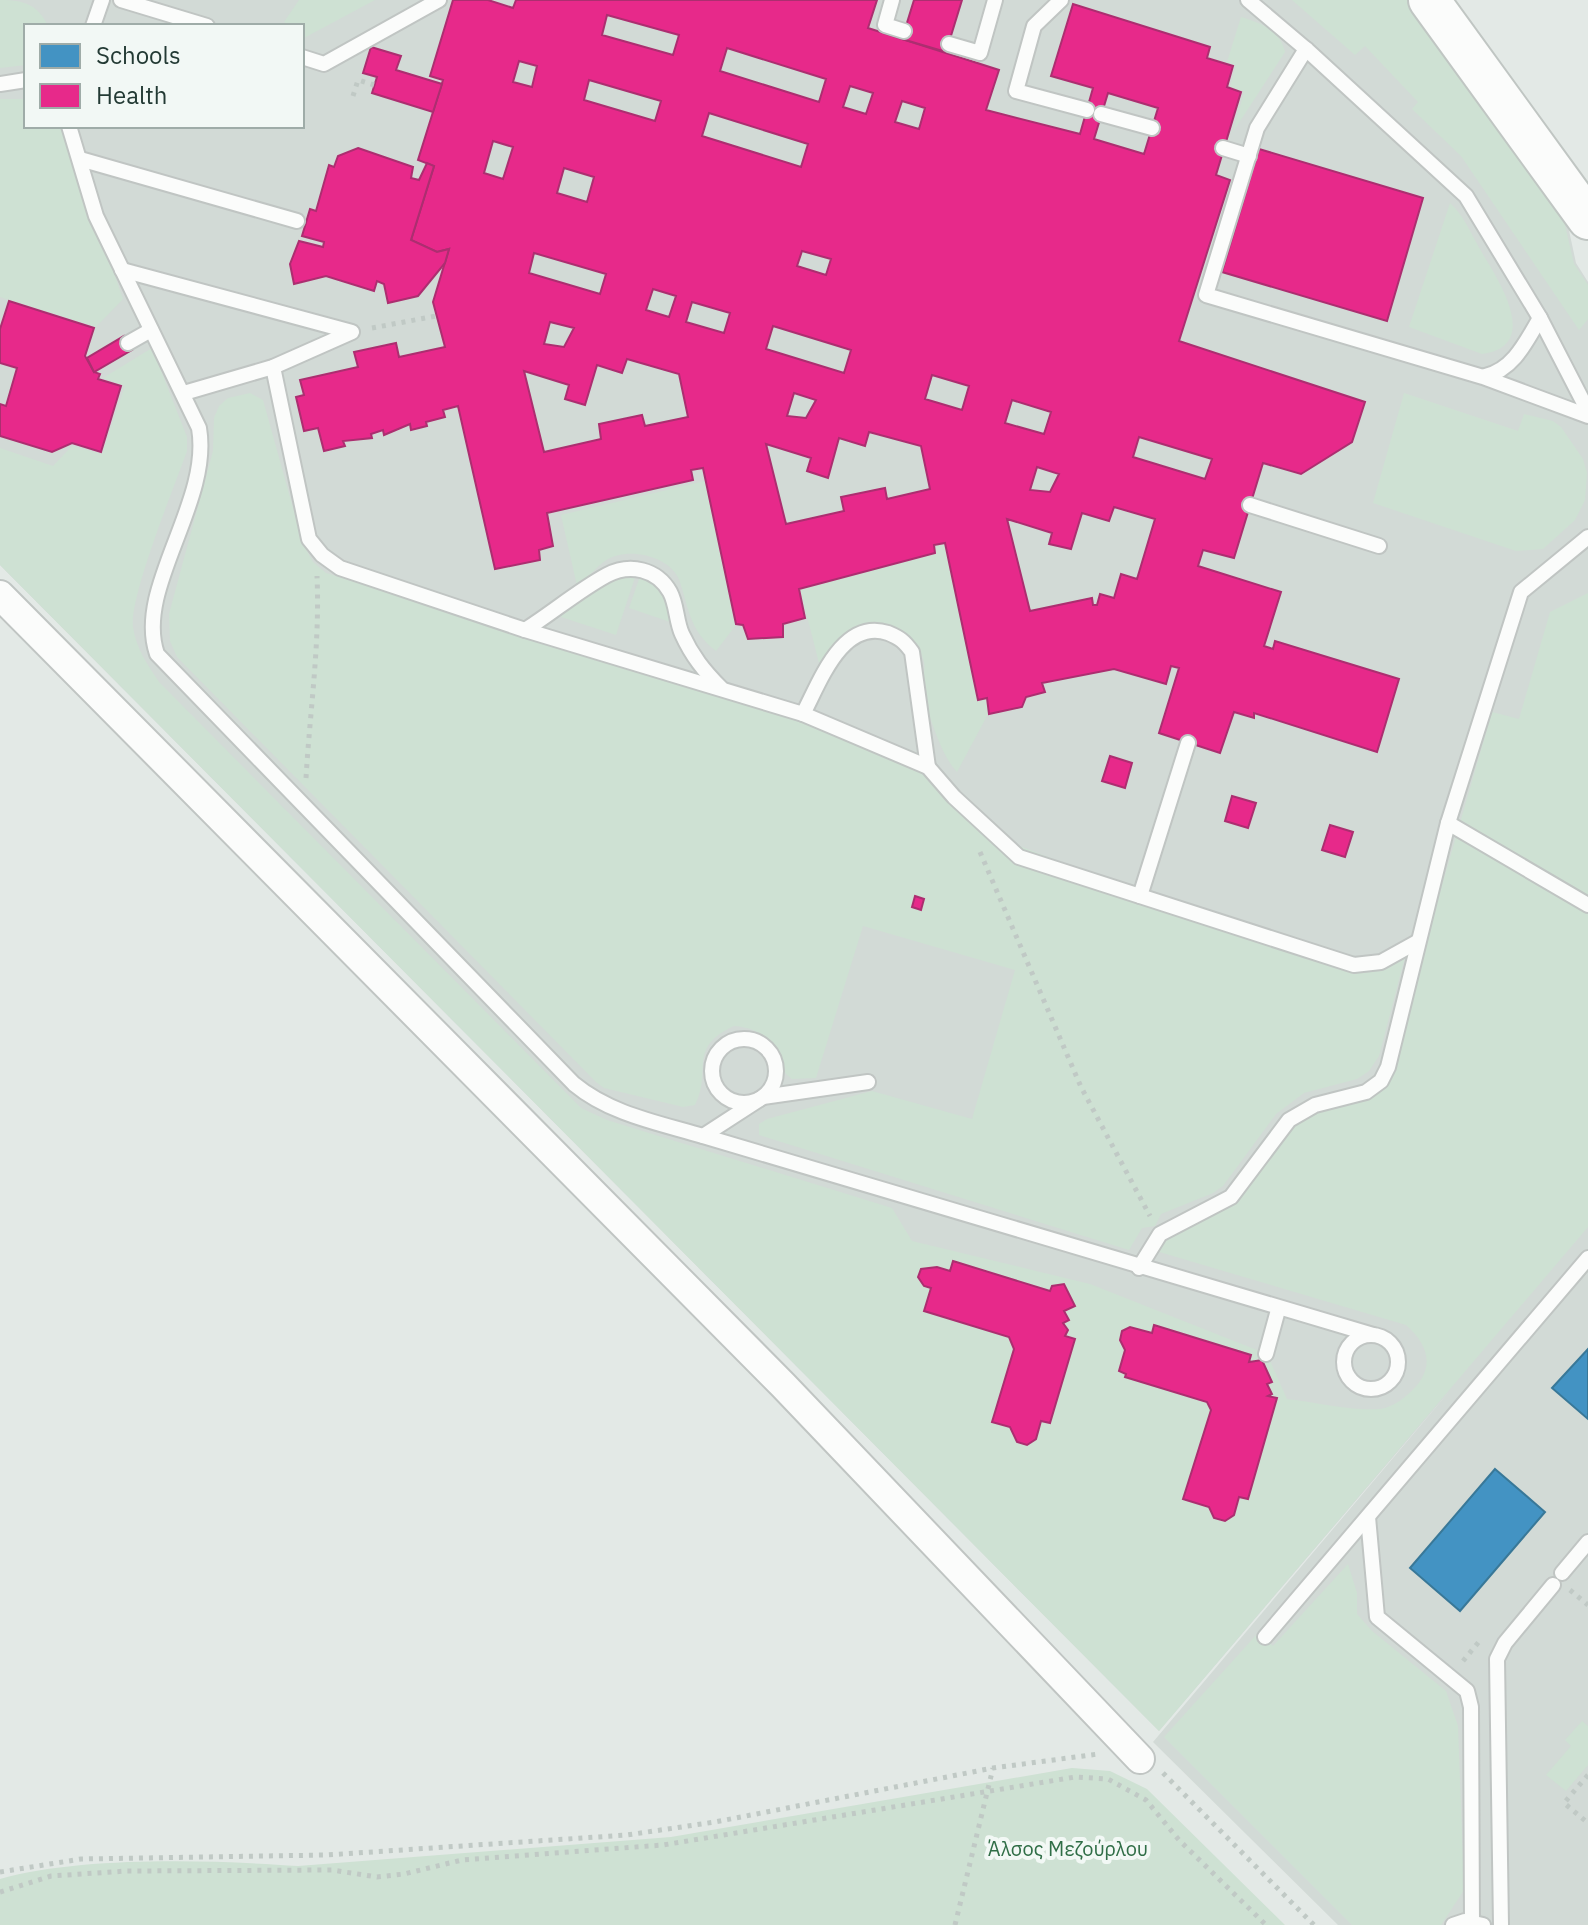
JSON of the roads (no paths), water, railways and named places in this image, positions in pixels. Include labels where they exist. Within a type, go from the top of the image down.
[{"type":"street","points":[[1429,0],[1588,219]]},
{"type":"street","points":[[0,595],[783,1385],[1140,1759]]},
{"type":"lane","points":[[94,24],[102,0]]},
{"type":"lane","points":[[121,0],[200,24]]},
{"type":"lane","points":[[304,58],[324,64],[439,0]]},
{"type":"lane","points":[[892,0],[885,25],[904,31]]},
{"type":"lane","points":[[949,44],[980,53],[995,0]]},
{"type":"lane","points":[[1061,0],[1034,26],[1016,91],[1152,128]]},
{"type":"lane","points":[[1248,0],[1466,196],[1540,318],[1588,413]]},
{"type":"lane","points":[[1306,49],[1257,128],[1206,295],[1483,377],[1588,413]]},
{"type":"lane","points":[[0,84],[24,80]]},
{"type":"lane","points":[[70,128],[96,216],[184,393],[199,428],[203,448],[198,476],[152,613],[152,641],[165,664],[574,1084],[592,1099],[611,1108],[1278,1310],[1373,1335]]},
{"type":"lane","points":[[1223,148],[1249,156]]},
{"type":"lane","points":[[80,159],[297,221]]},
{"type":"lane","points":[[122,270],[352,332],[273,367],[184,393]]},
{"type":"lane","points":[[1483,377],[1500,373],[1540,318]]},
{"type":"lane","points":[[128,343],[151,330]]},
{"type":"lane","points":[[273,367],[309,539],[340,568],[525,630],[803,714],[928,767],[954,797],[1019,857],[1354,965],[1381,962],[1417,942]]},
{"type":"lane","points":[[1250,505],[1379,546]]},
{"type":"lane","points":[[1139,1268],[1160,1234],[1231,1197],[1289,1120],[1315,1105],[1366,1092],[1381,1081],[1388,1067],[1448,823],[1521,592],[1588,537]]},
{"type":"lane","points":[[525,630],[608,575],[630,568],[644,570],[660,579],[671,594],[680,630],[699,667],[725,692]]},
{"type":"lane","points":[[803,714],[835,653],[859,632],[880,631],[902,638],[912,652],[928,767]]},
{"type":"lane","points":[[1140,896],[1188,743]]},
{"type":"lane","points":[[1448,823],[1588,905]]},
{"type":"lane","points":[[703,1136],[763,1097],[775,1075],[771,1054],[753,1040],[742,1038],[723,1046],[716,1053],[711,1073],[719,1092],[737,1103],[763,1097],[868,1082]]},
{"type":"lane","points":[[1265,1637],[1588,1258]]},
{"type":"lane","points":[[1266,1354],[1278,1310]]},
{"type":"lane","points":[[1368,1517],[1377,1617],[1459,1683],[1467,1691],[1471,1707],[1478,1923],[1453,1925]]},
{"type":"lane","points":[[1501,1925],[1497,1659],[1505,1643],[1588,1542]]},
{"type":"park label","name":"Άλσος Μεζούρλου","points":[[1068,1848]]}]
